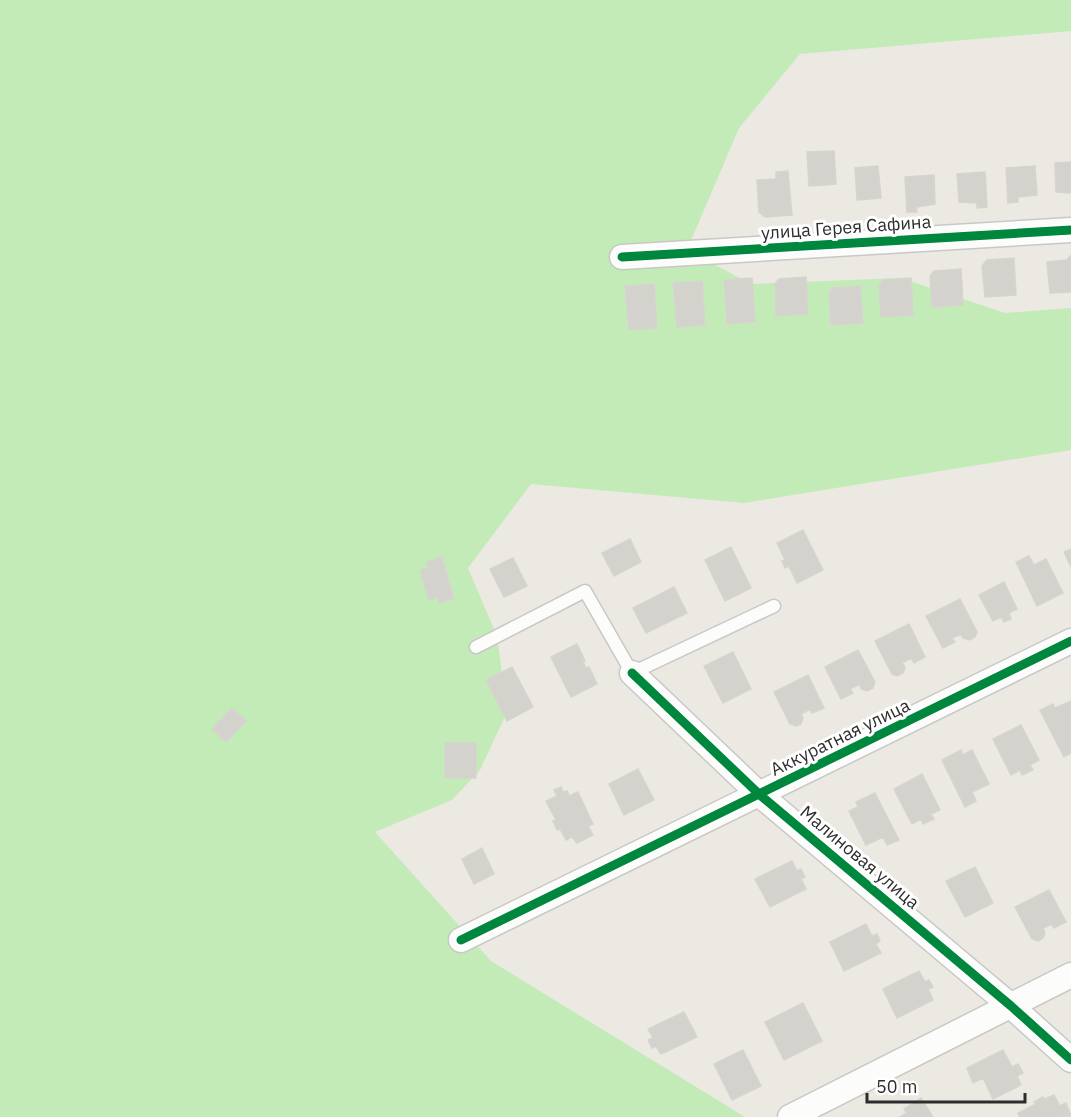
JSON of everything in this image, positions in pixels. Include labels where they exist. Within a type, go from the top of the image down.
[{"type":"street","name":"улица Герея Сафина","points":[[622,257],[1071,230]]},
{"type":"street","name":"Аккуратная улица","points":[[461,940],[1071,641]]},
{"type":"street","name":"Малиновая улица","points":[[632,673],[760,795],[1011,1006],[1071,1060]]},
{"type":"street","points":[[790,1117],[1071,975]]},
{"type":"lane","points":[[476,647],[585,591],[632,673],[774,606]]},
{"type":"green space","points":[[0,0],[1071,0],[1071,31],[800,54],[739,128],[687,250],[751,284],[901,278],[1005,313],[1071,308],[1071,450],[744,503],[531,484],[468,568],[497,636],[507,712],[480,770],[452,800],[375,832],[491,961],[745,1117],[0,1117]]},
{"type":"building","points":[[834,151],[836,184],[809,186],[807,152]]},
{"type":"building","points":[[1071,162],[1071,193],[1056,192],[1055,163]]},
{"type":"building","points":[[878,166],[881,198],[857,200],[855,168]]},
{"type":"building","points":[[1035,166],[1037,195],[1018,197],[1018,202],[1008,203],[1006,168]]},
{"type":"building","points":[[788,171],[792,215],[765,217],[759,212],[757,180],[776,179],[776,172]]},
{"type":"building","points":[[985,172],[987,207],[977,208],[977,203],[959,202],[957,174]]},
{"type":"building","points":[[934,175],[935,204],[916,207],[917,212],[907,212],[905,177]]},
{"type":"building","points":[[1071,255],[1071,292],[1050,293],[1047,262],[1067,260]]},
{"type":"building","points":[[1014,258],[1016,295],[985,297],[982,266],[987,260]]},
{"type":"building","points":[[961,269],[963,305],[932,307],[930,276],[934,271]]},
{"type":"building","points":[[806,277],[808,314],[776,316],[775,284],[779,279]]},
{"type":"building","points":[[752,278],[755,322],[727,324],[724,280]]},
{"type":"building","points":[[911,278],[913,315],[881,317],[879,285],[884,280]]},
{"type":"building","points":[[702,281],[705,325],[677,327],[673,283]]},
{"type":"building","points":[[654,284],[657,328],[629,330],[625,286]]},
{"type":"building","points":[[860,286],[863,323],[831,325],[829,293],[833,288]]},
{"type":"building","points":[[803,530],[823,570],[797,583],[789,566],[785,568],[782,561],[785,560],[777,543]]},
{"type":"building","points":[[630,539],[641,562],[614,576],[602,553]]},
{"type":"building","points":[[731,547],[751,588],[725,601],[705,560]]},
{"type":"building","points":[[1071,549],[1071,567],[1064,552]]},
{"type":"building","points":[[1029,556],[1034,565],[1046,559],[1063,593],[1037,606],[1016,562]]},
{"type":"building","points":[[442,557],[454,599],[439,603],[438,597],[429,600],[420,570],[428,568],[427,562]]},
{"type":"building","points":[[513,558],[527,586],[504,597],[490,569]]},
{"type":"building","points":[[1004,582],[1017,609],[1009,613],[1011,619],[1004,622],[1001,617],[993,621],[979,595]]},
{"type":"building","points":[[674,587],[687,613],[646,633],[633,608]]},
{"type":"building","points":[[960,599],[977,632],[975,637],[969,640],[963,638],[961,634],[952,638],[955,642],[943,648],[926,616]]},
{"type":"building","points":[[909,624],[925,657],[914,663],[911,658],[902,663],[905,667],[903,673],[897,676],[892,674],[875,641]]},
{"type":"building","points":[[577,644],[586,668],[589,667],[597,684],[571,697],[551,657]]},
{"type":"building","points":[[858,650],[875,682],[873,688],[867,691],[861,689],[860,684],[850,689],[853,693],[841,699],[825,667]]},
{"type":"building","points":[[733,652],[751,689],[723,703],[704,666]]},
{"type":"building","points":[[512,667],[533,707],[507,721],[486,680]]},
{"type":"building","points":[[808,675],[824,708],[812,713],[810,709],[801,714],[803,718],[801,724],[796,726],[790,724],[774,692]]},
{"type":"building","points":[[1071,701],[1071,753],[1064,757],[1040,710],[1053,704],[1055,708]]},
{"type":"building","points":[[232,708],[246,721],[226,742],[212,729]]},
{"type":"building","points":[[1021,725],[1039,760],[1030,765],[1033,770],[1022,775],[1020,770],[1011,775],[993,739]]},
{"type":"building","points":[[445,743],[476,743],[476,778],[445,778]]},
{"type":"building","points":[[961,750],[963,755],[972,750],[989,784],[972,792],[976,801],[965,807],[942,760]]},
{"type":"building","points":[[638,769],[654,800],[624,815],[609,784]]},
{"type":"building","points":[[922,774],[940,810],[931,814],[934,819],[923,824],[921,819],[912,824],[894,789]]},
{"type":"building","points":[[561,787],[563,792],[567,791],[569,796],[578,792],[593,824],[588,826],[593,835],[577,843],[572,837],[566,840],[560,829],[557,830],[553,821],[556,820],[546,801],[557,796],[554,790]]},
{"type":"building","points":[[875,793],[899,840],[887,845],[883,837],[866,845],[849,811],[858,807],[856,802]]},
{"type":"building","points":[[482,848],[494,874],[474,884],[462,859]]},
{"type":"building","points":[[792,861],[797,871],[801,869],[805,877],[801,879],[806,889],[770,907],[755,879]]},
{"type":"building","points":[[975,867],[993,903],[965,917],[946,881]]},
{"type":"building","points":[[1049,890],[1066,922],[1054,928],[1052,924],[1043,928],[1045,933],[1038,941],[1032,939],[1015,907]]},
{"type":"building","points":[[866,924],[872,936],[877,934],[880,941],[876,944],[881,953],[844,971],[830,942]]},
{"type":"building","points":[[919,971],[925,982],[929,980],[933,987],[928,989],[933,1000],[897,1018],[883,989]]},
{"type":"building","points":[[803,1003],[822,1041],[784,1060],[765,1022]]},
{"type":"building","points":[[684,1012],[697,1037],[661,1054],[656,1046],[652,1048],[648,1040],[653,1038],[648,1029]]},
{"type":"building","points":[[743,1050],[761,1086],[732,1100],[714,1064]]},
{"type":"building","points":[[1003,1050],[1012,1067],[1018,1064],[1023,1073],[1017,1076],[1021,1085],[993,1099],[983,1078],[973,1083],[967,1068]]},
{"type":"building","points":[[1054,1095],[1060,1106],[1066,1103],[1071,1116],[1020,1117],[1018,1113],[1036,1104],[1034,1102]]},
{"type":"building","points":[[921,1098],[933,1117],[900,1117],[907,1113],[904,1109]]},
{"type":"cycle path","points":[[622,257],[1071,230]]},
{"type":"cycle path","points":[[461,940],[1071,641]]},
{"type":"cycle path","points":[[632,673],[760,795],[1011,1006],[1071,1060]]}]
